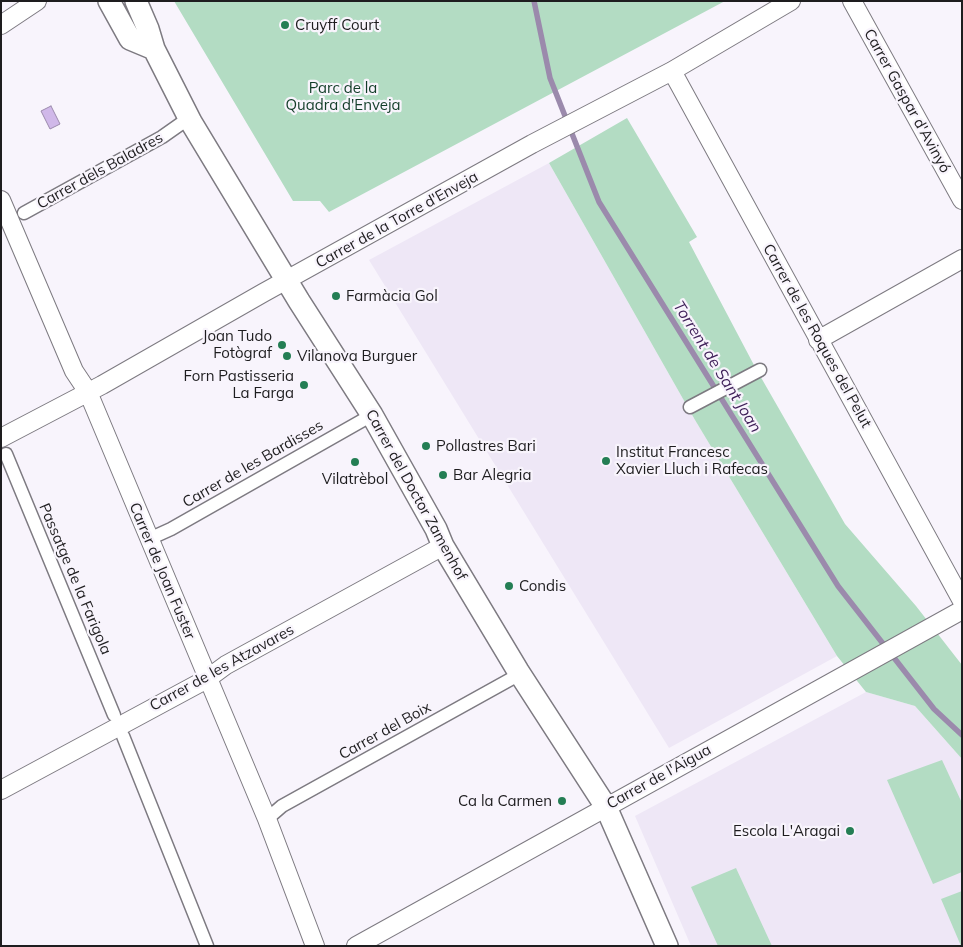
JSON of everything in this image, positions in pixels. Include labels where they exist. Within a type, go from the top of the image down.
[{"type":"street","points":[[1,25],[37,1]]},
{"type":"street","points":[[109,1],[130,39],[154,49]]},
{"type":"street","name":"Carrer del Doctor Zamenhof","points":[[136,1],[154,49],[189,118],[287,281],[372,415],[436,529],[443,546],[520,674],[606,807],[667,946]]},
{"type":"street","name":"Carrer de la Torre d'Enveja","points":[[4,446],[88,392],[532,144],[672,71],[791,1]]},
{"type":"street","name":"Carrer Gaspar d'Avinyó","points":[[852,1],[962,200]]},
{"type":"street","name":"Carrer de les Roques del Pelut","points":[[672,71],[962,601]]},
{"type":"street","name":"Carrer dels Baladres","points":[[11,210],[162,137],[189,118]]},
{"type":"street","name":"Carrer de Joan Fuster","points":[[11,210],[74,371],[88,392],[267,819],[315,946]]},
{"type":"street","points":[[818,340],[962,259]]},
{"type":"street","points":[[690,407],[760,370]]},
{"type":"street","name":"Carrer de les Bardisses","points":[[149,539],[171,529],[372,415]]},
{"type":"street","name":"Passatge de la Farigola","points":[[4,446],[114,715]]},
{"type":"street","name":"Carrer de les Atzavares","points":[[1,790],[207,679],[226,665],[443,546]]},
{"type":"street","name":"Carrer de l'Aigua","points":[[356,946],[962,610]]},
{"type":"street","name":"Carrer del Boix","points":[[267,819],[282,806],[520,674]]},
{"type":"street","points":[[123,736],[208,946]]},
{"type":"shaded area","points":[[51,106],[60,124],[50,129],[41,111]]},
{"type":"shaded area","name":"Institut Francesc Xavier Lluch i Rafecas","points":[[549,163],[695,420],[837,656],[669,748],[369,260]]},
{"type":"shaded area","name":"Escola L'Aragai","points":[[866,692],[915,706],[962,759],[962,946],[691,946],[635,816]]},
{"type":"green space","name":"Parc de la Quadra d'Enveja","points":[[174,1],[725,1],[329,212],[320,201],[293,201]]},
{"type":"green space","points":[[627,118],[697,237],[689,242],[755,367],[845,524],[916,606],[962,665],[962,759],[915,706],[866,692],[837,656],[695,420],[549,163]]},
{"type":"green space","points":[[942,760],[962,803],[962,872],[933,884],[887,780]]},
{"type":"green space","points":[[736,868],[772,946],[718,946],[691,887]]},
{"type":"green space","points":[[962,891],[962,946],[961,946],[941,899]]},
{"type":"waterway","name":"Torrent de Sant Joan","points":[[534,1],[550,78],[599,202],[838,586],[934,709],[962,735]]},
{"type":"place","name":"Cruyff Court","points":[[285,25]]},
{"type":"place","name":"Farmàcia Gol","points":[[336,296]]},
{"type":"place","name":"Joan Tudo Fotògraf","points":[[282,345]]},
{"type":"place","name":"Vilanova Burguer","points":[[287,356]]},
{"type":"place","name":"Forn Pastisseria La Farga","points":[[304,385]]},
{"type":"place","name":"Pollastres Bari","points":[[426,446]]},
{"type":"place","name":"Institut Francesc Xavier Lluch i Rafecas","points":[[606,461]]},
{"type":"place","name":"Vilatrèbol","points":[[355,462]]},
{"type":"place","name":"Bar Alegria","points":[[443,475]]},
{"type":"place","name":"Condis","points":[[509,586]]},
{"type":"place","name":"Ca la Carmen","points":[[562,801]]},
{"type":"place","name":"Escola L'Aragai","points":[[850,831]]}]
